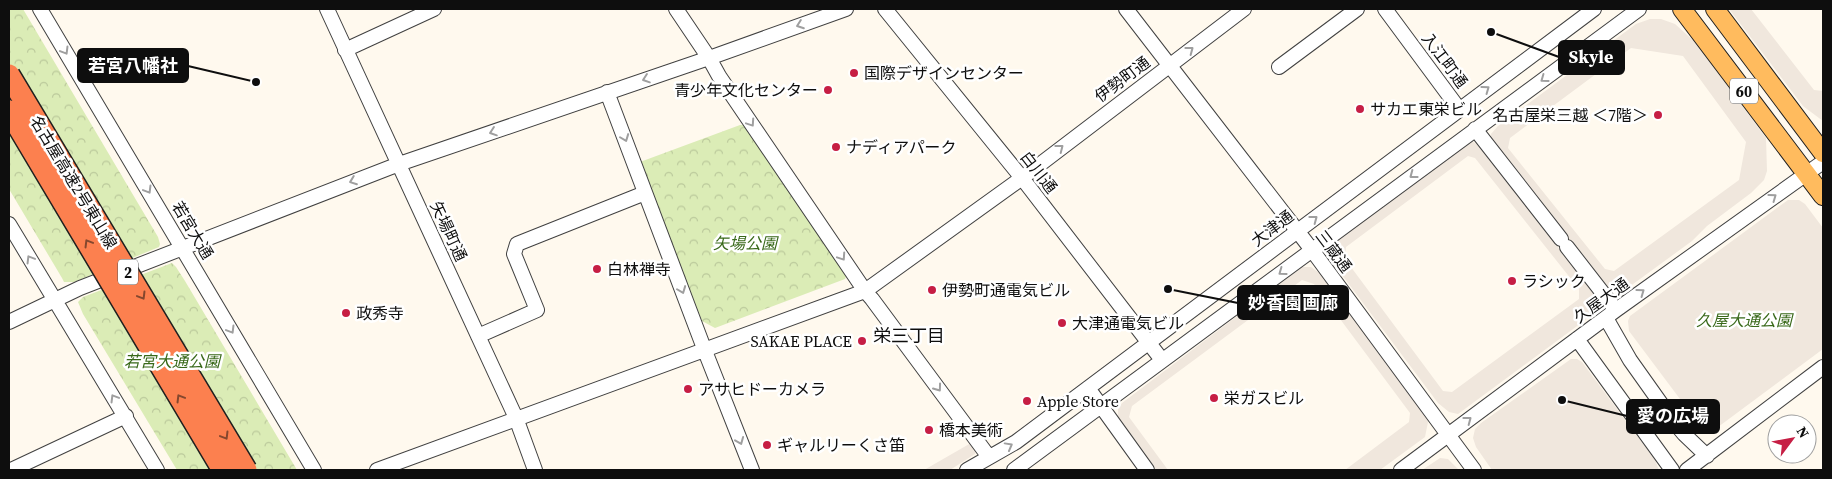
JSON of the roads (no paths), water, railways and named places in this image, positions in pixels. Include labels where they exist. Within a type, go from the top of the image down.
[{"type":"highway","name":"名古屋高速2号東山線","points":[[9,75],[246,470]]},
{"type":"highway","name":"名古屋高速2号東山線","points":[[9,111],[223,470]]},
{"type":"main road","name":"60","points":[[1682,9],[1823,196]]},
{"type":"main road","name":"60","points":[[1715,9],[1823,153]]},
{"type":"street","name":"若宮大通","points":[[40,9],[314,470]]},
{"type":"street","name":"矢場町通","points":[[327,9],[516,418],[535,470]]},
{"type":"street","points":[[345,50],[434,9]]},
{"type":"street","points":[[676,9],[719,76],[865,291],[989,457]]},
{"type":"street","points":[[9,322],[80,288],[399,164],[846,9]]},
{"type":"street","name":"白川通","points":[[885,9],[1022,178],[1162,360]]},
{"type":"street","name":"三蔵通","points":[[1126,9],[1312,250],[1474,470]]},
{"type":"street","name":"伊勢町通","points":[[377,470],[865,291],[1022,178],[1244,9]]},
{"type":"street","points":[[1279,67],[1357,9]]},
{"type":"street","name":"入江町通","points":[[1385,9],[1460,109]]},
{"type":"street","name":"大津通","points":[[966,470],[1016,442],[1594,9]]},
{"type":"street","points":[[1014,470],[1475,128],[1639,9]]},
{"type":"street","points":[[607,92],[704,351],[752,470]]},
{"type":"street","points":[[1475,128],[1564,243],[1611,314],[1630,360],[1684,434],[1707,456]]},
{"type":"street","name":"久屋大通","points":[[1401,470],[1611,314],[1823,162]]},
{"type":"street","points":[[478,336],[536,310],[514,254],[518,244],[646,193]]},
{"type":"street","points":[[9,224],[157,470]]},
{"type":"street","points":[[1577,339],[1672,470]]},
{"type":"street","points":[[1689,470],[1823,367]]},
{"type":"street","points":[[1088,388],[1147,470]]},
{"type":"street","points":[[11,470],[126,416]]},
{"type":"place","name":"Skyle","points":[[1491,32]]},
{"type":"place","name":"国際デザインセンター","points":[[854,73]]},
{"type":"place","name":"若宮八幡社","points":[[256,82]]},
{"type":"place","name":"青少年文化センター","points":[[828,90]]},
{"type":"place","name":"サカエ東栄ビル","points":[[1360,109]]},
{"type":"place","name":"名古屋栄三越 ＜7階＞","points":[[1658,115]]},
{"type":"place","name":"ナディアパーク","points":[[836,147]]},
{"type":"place","name":"白林禅寺","points":[[597,269]]},
{"type":"place","name":"ラシック","points":[[1512,281]]},
{"type":"place","name":"妙香園画廊","points":[[1168,289]]},
{"type":"place","name":"伊勢町通電気ビル","points":[[932,290]]},
{"type":"place","name":"政秀寺","points":[[346,313]]},
{"type":"place","name":"大津通電気ビル","points":[[1062,323]]},
{"type":"place","name":"SAKAE PLACE","points":[[862,341]]},
{"type":"place","name":"アサヒドーカメラ","points":[[688,389]]},
{"type":"place","name":"栄ガスビル","points":[[1214,398]]},
{"type":"place","name":"愛の広場","points":[[1562,400]]},
{"type":"place","name":"Apple Store","points":[[1027,401]]},
{"type":"place","name":"橋本美術","points":[[929,430]]},
{"type":"place","name":"ギャルリーくさ笛","points":[[767,445]]},
{"type":"district","name":"栄三丁目","points":[[909,335]]},
{"type":"park label","name":"矢場公園","points":[[745,243]]},
{"type":"park label","name":"久屋大通公園","points":[[1744,320]]},
{"type":"park label","name":"若宮大通公園","points":[[172,361]]}]
